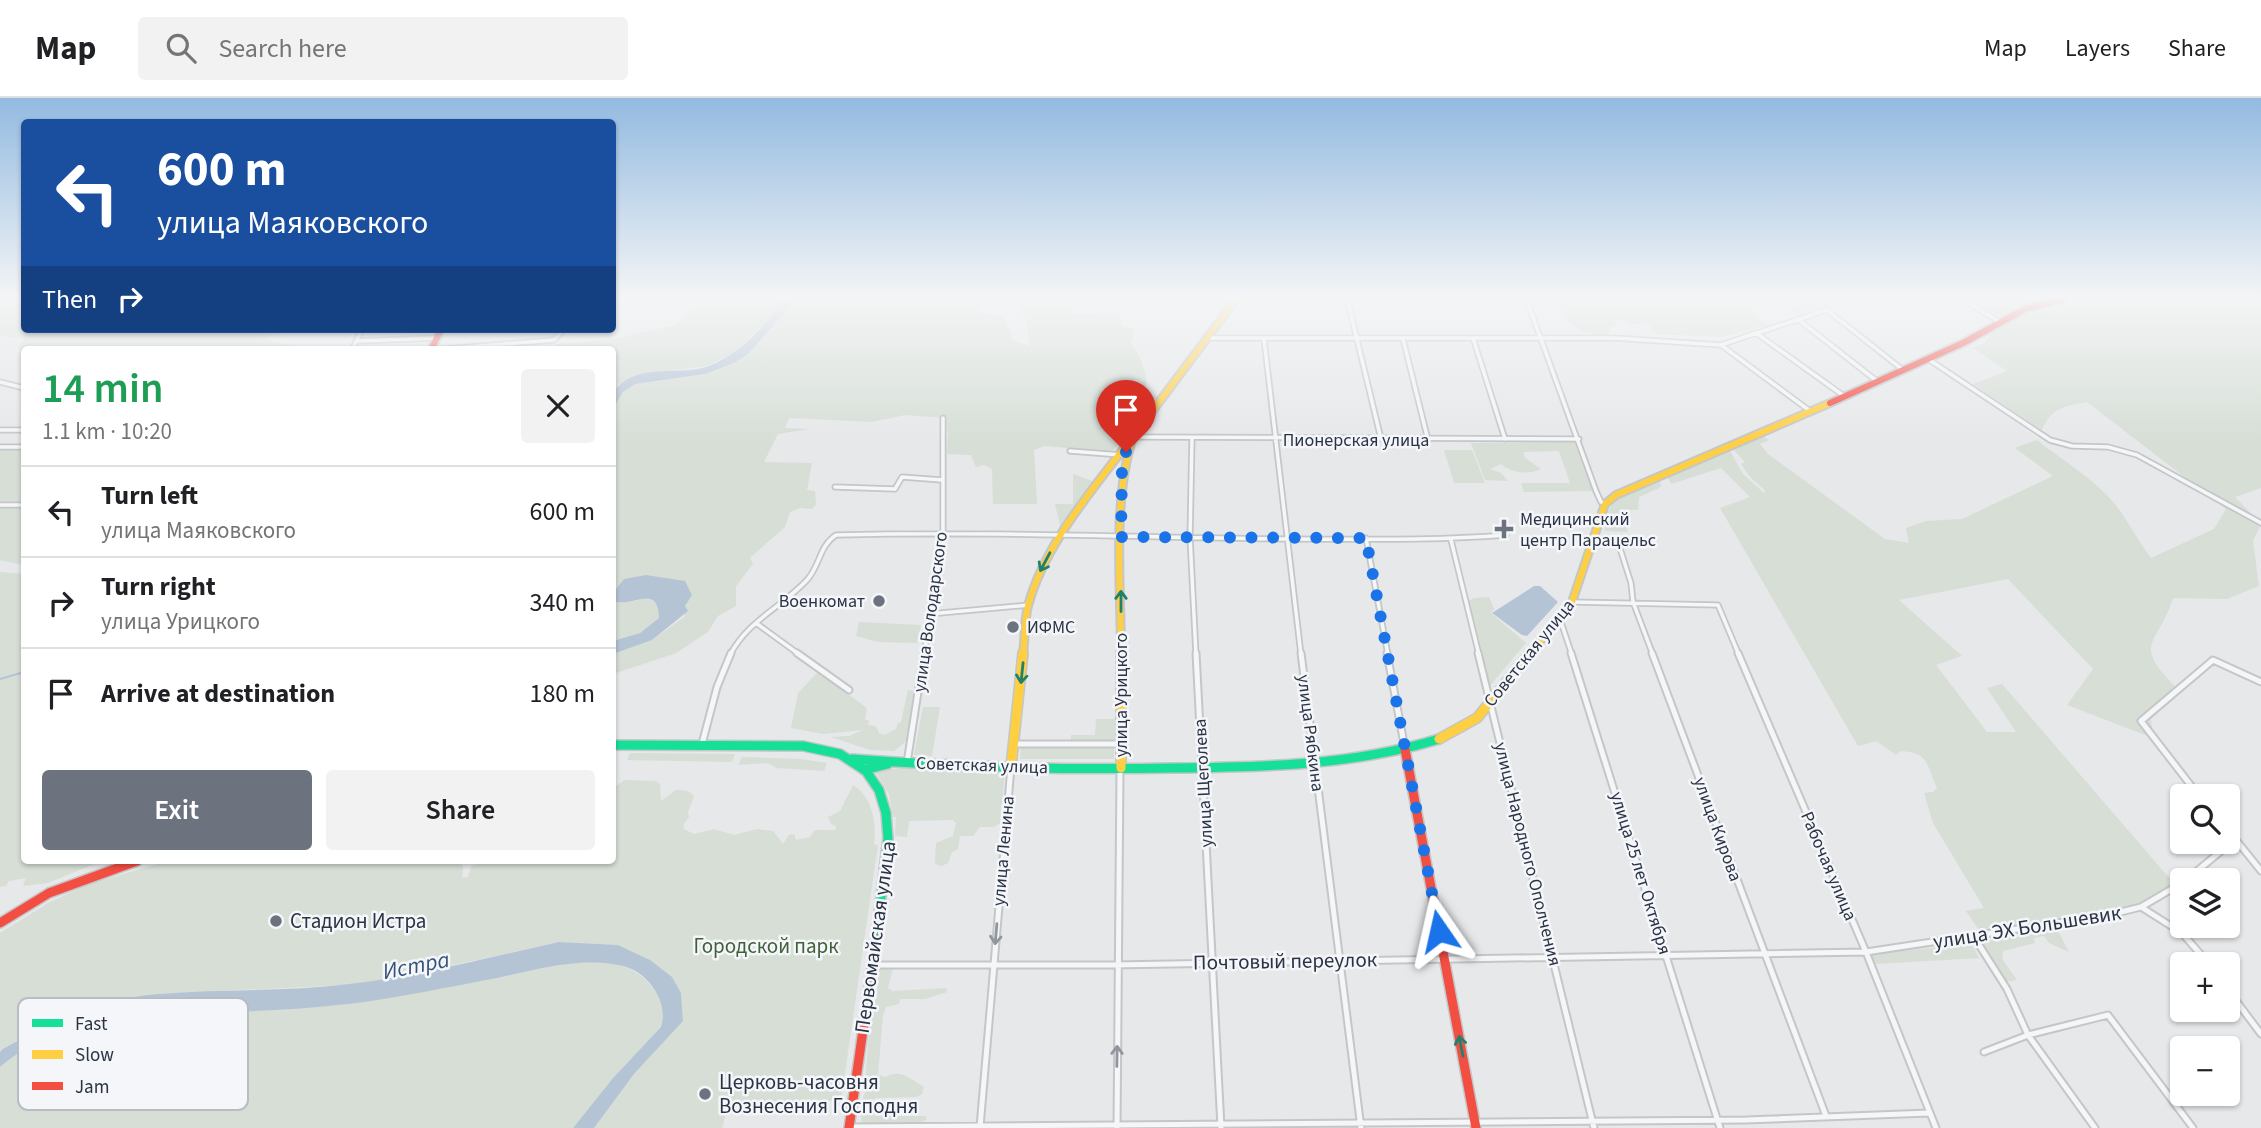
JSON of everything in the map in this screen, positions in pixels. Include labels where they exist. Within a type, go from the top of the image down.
[{"type":"main road","points":[[1133,438],[1203,346]]},
{"type":"main road","points":[[1605,504],[1640,483],[1878,382],[1953,346]]},
{"type":"main road","name":"улица Ленина","points":[[1011,767],[1029,605],[1044,561],[1133,438]]},
{"type":"main road","name":"улица Урицкого","points":[[1121,768],[1122,455]]},
{"type":"main road","points":[[1113,464],[1119,461],[1122,468]]},
{"type":"main road","name":"Советская улица","points":[[616,744],[803,746],[850,758],[893,763],[1121,768],[1315,766],[1355,761],[1405,749],[1457,733],[1477,719],[1560,619],[1572,602],[1605,504]]},
{"type":"main road","points":[[1405,749],[1475,1124]]},
{"type":"main road","name":"Первомайская улица","points":[[849,1128],[889,844],[889,819],[883,800],[864,770],[850,758]]},
{"type":"main road","name":"Советская улица","points":[[864,770],[893,763]]},
{"type":"main road","points":[[0,923],[49,894],[124,864]]},
{"type":"street","name":"улица Рябкина","points":[[1265,346],[1286,537],[1360,1125]]},
{"type":"street","points":[[1359,346],[1381,439]]},
{"type":"street","points":[[1405,346],[1428,440]]},
{"type":"street","points":[[1476,346],[1505,439]]},
{"type":"street","points":[[1545,346],[1596,491],[1601,502],[1605,504]]},
{"type":"street","points":[[1722,346],[1810,411]]},
{"type":"street","points":[[1774,346],[1844,396]]},
{"type":"street","points":[[1832,346],[1878,382]]},
{"type":"street","points":[[1873,346],[1903,370]]},
{"type":"street","points":[[1928,359],[2050,440],[2072,446],[2108,447],[2137,455],[2261,523]]},
{"type":"street","points":[[0,382],[21,387]]},
{"type":"street","name":"улица Володарского","points":[[907,763],[943,533],[943,418]]},
{"type":"street","points":[[0,430],[21,430]]},
{"type":"street","name":"Пионерская улица","points":[[1133,438],[1579,439]]},
{"type":"street","name":"улица Щеголева","points":[[1192,438],[1190,537],[1222,1127]]},
{"type":"street","points":[[0,447],[21,447]]},
{"type":"street","points":[[1070,451],[1122,455]]},
{"type":"street","points":[[835,487],[895,489],[902,477],[942,480]]},
{"type":"street","points":[[0,505],[21,505]]},
{"type":"street","points":[[701,745],[732,651],[742,634],[807,580],[814,572],[826,542],[841,534],[1451,540],[1506,535]]},
{"type":"street","points":[[1366,538],[1405,749]]},
{"type":"street","name":"улица Кирова","points":[[1617,539],[1631,583],[1633,602],[1826,1116]]},
{"type":"street","name":"улица Народного Ополчения","points":[[1451,540],[1594,1128]]},
{"type":"street","points":[[1572,602],[1633,602]]},
{"type":"street","name":"Рабочая улица","points":[[1633,602],[1718,605],[1866,952],[1936,1128]]},
{"type":"street","points":[[929,614],[1029,605]]},
{"type":"street","name":"улица 25 лет Октября","points":[[1560,619],[1720,1128]]},
{"type":"street","points":[[756,623],[849,690]]},
{"type":"street","points":[[2190,784],[2141,722],[2174,695],[2179,685],[2213,660],[2261,681]]},
{"type":"street","points":[[1014,744],[1122,744]]},
{"type":"street","name":"улица Ленина","points":[[980,1127],[1011,767]]},
{"type":"street","name":"улица Урицкого","points":[[1118,1126],[1121,768]]},
{"type":"street","points":[[2240,845],[2261,871]]},
{"type":"street","name":"улица ЭХ Большевик","points":[[2201,868],[2219,854]]},
{"type":"street","name":"улица ЭХ Большевик","points":[[1866,952],[1974,937],[2141,907],[2170,890]]},
{"type":"street","points":[[2141,907],[2182,933],[2199,952]]},
{"type":"street","points":[[1974,937],[2007,989],[2028,1035],[2095,1128]]},
{"type":"street","name":"Почтовый переулок","points":[[872,965],[1118,965],[1764,951],[1866,952]]},
{"type":"street","points":[[2240,1006],[2261,1034]]},
{"type":"street","points":[[1984,1052],[2028,1035],[2108,1015],[2193,1128]]},
{"type":"street","points":[[849,1128],[1475,1124],[1592,1119],[1718,1120],[1929,1113]]},
{"type":"green space","points":[[616,346],[741,346],[732,354],[707,366],[674,370],[619,384],[616,388]]},
{"type":"green space","points":[[755,346],[1133,346],[1145,374],[1144,393],[1157,396],[1112,452],[1045,446],[1034,450],[1037,504],[993,504],[992,469],[984,465],[976,467],[971,455],[947,454],[948,434],[944,418],[905,415],[872,422],[789,418],[785,428],[810,429],[778,434],[764,462],[812,463],[807,490],[815,491],[816,505],[812,509],[800,508],[790,512],[785,527],[750,558],[753,564],[736,586],[736,606],[718,616],[708,632],[676,653],[616,673],[616,653],[652,640],[684,617],[689,590],[685,586],[616,589],[616,402],[623,392],[635,384],[705,374],[734,363]]},
{"type":"green space","points":[[2261,346],[2261,488],[2235,497],[2261,524],[2253,541],[2259,586],[2227,599],[2173,598],[2151,651],[2162,672],[2175,686],[2175,698],[2151,719],[2153,738],[2067,705],[2093,669],[2008,579],[1899,600],[1962,656],[1936,665],[1987,732],[2016,732],[1987,688],[2002,684],[2170,879],[2170,891],[2141,907],[1983,936],[1966,911],[1984,908],[1933,823],[1924,793],[1933,792],[1937,788],[1925,761],[1909,752],[1900,751],[1896,755],[1876,741],[1858,746],[1720,508],[1750,497],[1721,468],[1671,484],[1668,477],[1730,451],[1743,474],[1764,493],[1766,491],[1750,477],[1741,464],[1745,462],[1733,449],[1763,436],[1769,440],[1760,444],[1768,454],[1885,539],[1909,543],[1906,528],[1926,521],[1962,519],[2053,476],[2015,448],[2037,440],[2087,477],[2105,494],[2151,558],[2214,529],[2226,509],[2087,402],[2060,409],[2050,417],[2042,430],[1973,384],[2007,371],[1973,348]]},
{"type":"green space","points":[[1574,442],[1593,491],[1524,492],[1521,483],[1570,483],[1559,451],[1523,452],[1525,458],[1541,469],[1520,472],[1501,464],[1490,469],[1501,473],[1508,481],[1485,480],[1471,443]]},
{"type":"green space","points":[[0,448],[21,448],[21,504],[0,503]]},
{"type":"green space","points":[[1444,450],[1472,450],[1485,483],[1454,483]]},
{"type":"green space","points":[[1073,474],[1095,482],[1061,529],[1055,504],[1073,504]]},
{"type":"green space","points":[[1660,481],[1661,487],[1639,497],[1638,510],[1620,510],[1628,532],[1605,531],[1609,509],[1614,502],[1621,496]]},
{"type":"green space","points":[[0,506],[21,507],[21,564],[0,560]]},
{"type":"green space","points":[[0,572],[21,574],[21,864],[95,864],[48,883],[23,886],[26,878],[9,881],[6,886],[0,887]]},
{"type":"green space","points":[[644,597],[654,600],[659,609],[659,618],[640,633],[616,640],[616,601],[635,601]]},
{"type":"green space","points":[[1489,597],[1494,609],[1491,613],[1526,643],[1488,688],[1466,602],[1474,598]]},
{"type":"green space","points":[[859,622],[921,625],[917,643],[878,642],[856,636]]},
{"type":"green space","points":[[818,672],[867,708],[865,720],[869,720],[868,725],[876,726],[879,733],[884,735],[896,729],[901,722],[908,690],[914,691],[906,741],[894,751],[870,750],[831,737],[849,736],[863,730],[823,734],[791,728],[798,693]]},
{"type":"green space","points":[[923,707],[940,707],[932,756],[914,755]]},
{"type":"green space","points":[[1096,719],[1116,719],[1116,742],[1071,742],[1071,735],[1095,735]]},
{"type":"green space","points":[[1021,746],[1114,747],[1114,759],[1020,759]]},
{"type":"green space","points":[[630,753],[735,754],[732,762],[627,760]]},
{"type":"green space","points":[[742,757],[801,759],[827,763],[824,771],[777,768],[767,763],[738,765]]},
{"type":"green space","points":[[911,767],[1005,772],[1000,823],[994,827],[980,827],[973,836],[960,836],[958,849],[952,852],[948,863],[942,866],[935,864],[936,843],[953,836],[956,823],[953,820],[909,821],[907,837],[895,836],[896,817],[893,817],[889,794],[875,771]]},
{"type":"green space","name":"Городской парк","points":[[625,780],[656,781],[660,784],[661,801],[676,790],[688,791],[694,796],[688,812],[689,817],[683,825],[684,829],[694,834],[714,829],[734,835],[757,829],[773,831],[783,844],[789,835],[794,834],[796,840],[810,837],[815,830],[835,830],[836,826],[831,824],[828,817],[840,811],[853,785],[865,796],[874,819],[874,844],[878,845],[841,1100],[728,1107],[722,1128],[593,1128],[634,1074],[683,1021],[681,993],[650,960],[618,945],[559,942],[389,979],[347,985],[158,994],[137,998],[18,998],[18,1039],[0,1052],[0,933],[50,902],[87,885],[157,864],[461,864],[462,878],[468,877],[472,865],[482,864],[616,864],[616,786]]},
{"type":"green space","points":[[2058,931],[2069,952],[2049,943],[2044,936],[2034,938],[2035,943],[2003,951],[2002,959],[2017,980],[2006,982],[1979,942]]},
{"type":"green space","points":[[1972,944],[1979,958],[1876,964],[1871,954]]},
{"type":"green space","points":[[572,963],[600,963],[628,968],[650,984],[659,1000],[662,1018],[661,1027],[613,1078],[573,1128],[0,1128],[0,1067],[18,1053],[18,1110],[248,1110],[248,1010],[340,1005]]},
{"type":"green space","points":[[884,965],[893,968],[888,988],[893,991],[946,988],[947,992],[925,999],[900,999],[899,1004],[886,1007],[883,1015],[878,1075],[886,1077],[901,1074],[924,1087],[922,1094],[916,1097],[876,1098],[871,1101],[871,1108],[875,1116],[925,1116],[927,1119],[906,1126],[863,1128],[861,1108],[867,1089],[865,1083],[871,1009],[877,997],[878,968]]},
{"type":"water","points":[[742,346],[755,346],[734,363],[705,374],[635,384],[623,392],[616,403],[616,390],[633,377],[644,373],[697,369],[732,354]]},
{"type":"water","points":[[646,575],[685,581],[692,595],[685,606],[688,611],[652,640],[616,653],[616,640],[640,633],[659,618],[658,607],[649,599],[616,601],[616,589],[624,579]]},
{"type":"water","points":[[1534,586],[1540,586],[1558,602],[1527,636],[1492,613]]},
{"type":"water","points":[[559,942],[618,945],[650,960],[672,977],[681,993],[683,1021],[634,1074],[594,1128],[573,1128],[613,1078],[661,1027],[663,1017],[659,998],[648,981],[632,969],[605,963],[552,966],[410,995],[312,1008],[248,1011],[248,998],[127,998],[206,991],[325,987],[428,971]]},
{"type":"water","points":[[18,1041],[18,1053],[0,1067],[0,1052]]},
{"type":"waterway","points":[[0,679],[21,673]]},
{"type":"traffic: fast","points":[[852,759],[1058,768],[1279,766],[1376,756],[1439,739]]},
{"type":"traffic: fast","points":[[616,745],[803,746],[840,754],[866,771],[879,790],[886,813],[888,838],[887,865],[876,939]]},
{"type":"traffic: fast","points":[[864,770],[888,764]]},
{"type":"traffic: slow","points":[[1121,768],[1121,502],[1125,461],[1133,437],[1201,346]]},
{"type":"traffic: slow","points":[[1439,739],[1477,718],[1572,602],[1605,504],[1616,495],[1830,403]]},
{"type":"traffic: slow","points":[[1011,767],[1028,607],[1036,584],[1058,542],[1127,444]]},
{"type":"traffic: jam","points":[[1830,403],[1956,346]]},
{"type":"traffic: jam","points":[[1405,749],[1476,1128]]},
{"type":"traffic: jam","points":[[0,923],[49,893],[129,864]]},
{"type":"traffic: jam","points":[[849,1128],[876,939]]},
{"type":"place","name":"Медицинский центр Парацельс","points":[[1504,529]]},
{"type":"place","name":"Военкомат","points":[[879,601]]},
{"type":"place","name":"ИФМС","points":[[1013,627]]},
{"type":"place","name":"Стадион Истра","points":[[276,921]]},
{"type":"place","name":"Церковь-часовня Вознесения Господня","points":[[705,1094]]},
{"type":"route","points":[[1126,452],[1122,468],[1121,537],[1366,538],[1439,931]]},
{"type":"water label","name":"Истра","points":[[416,965]]}]
